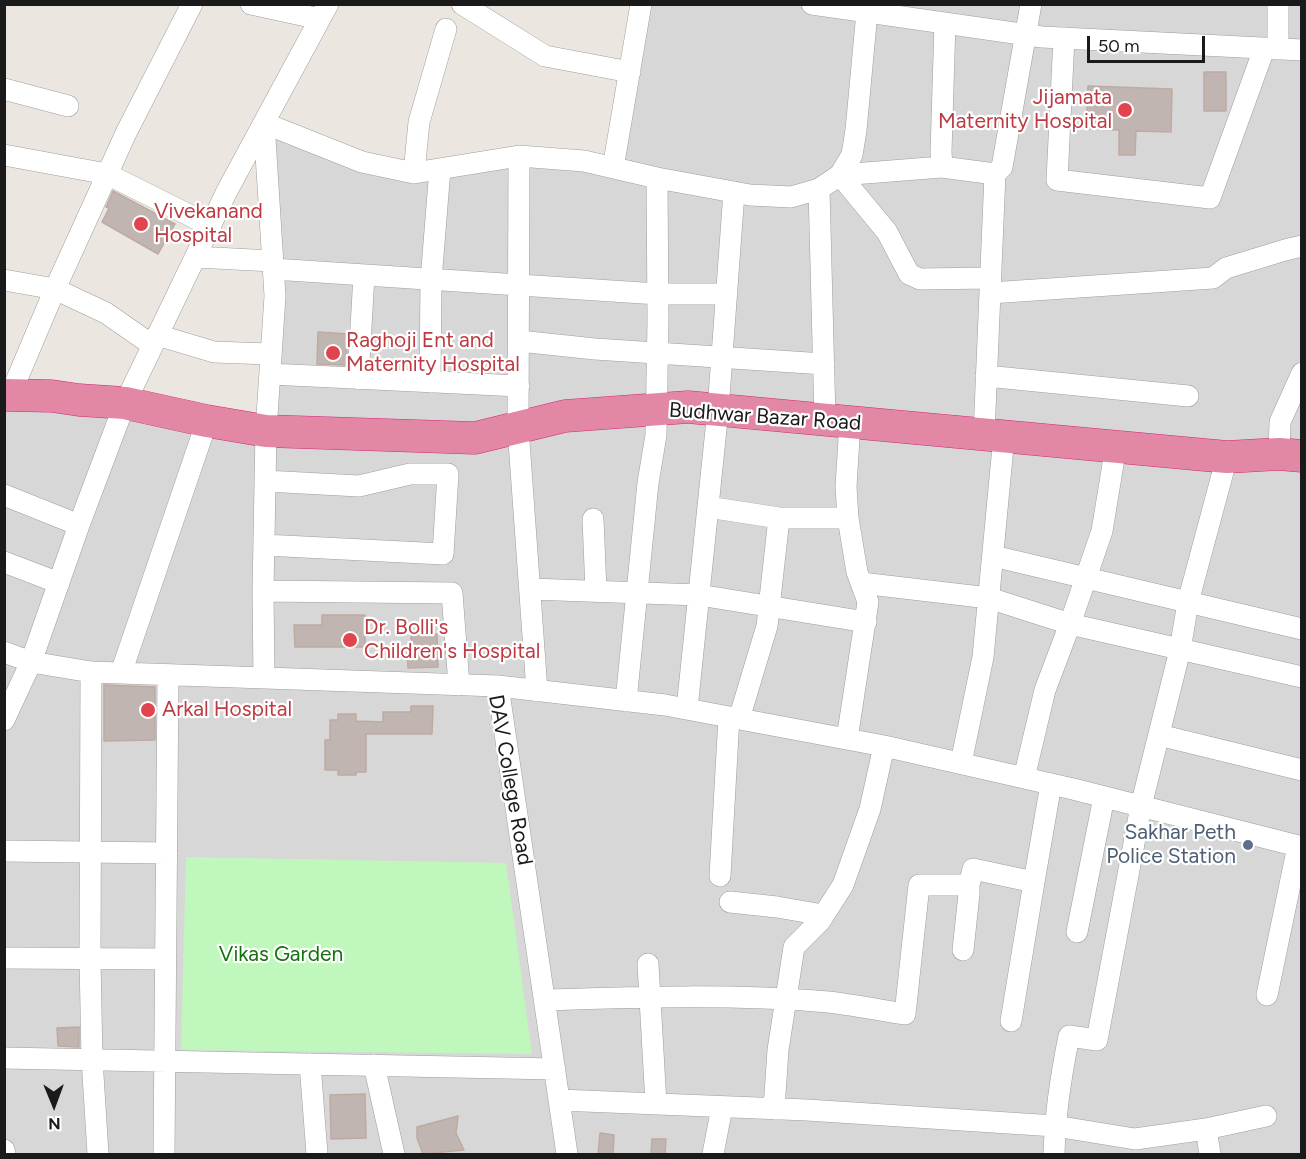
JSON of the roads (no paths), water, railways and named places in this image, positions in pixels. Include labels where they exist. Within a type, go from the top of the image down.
[{"type":"highway","name":"Budhwar Bazar Road","points":[[8,388],[79,400],[125,403],[266,431],[475,438],[565,416],[688,407],[1227,457],[1290,455]]},
{"type":"street","points":[[8,388],[126,133],[192,4]]},
{"type":"street","points":[[4,720],[31,662],[125,403],[227,191],[324,12],[251,4]]},
{"type":"street","points":[[462,4],[545,56],[630,72]]},
{"type":"street","points":[[613,168],[641,4]]},
{"type":"street","points":[[812,4],[1026,35],[1302,50]]},
{"type":"street","points":[[961,763],[983,657],[993,556],[994,435],[987,376],[994,174],[1002,167],[1031,4]]},
{"type":"street","points":[[1064,38],[1057,180],[1209,198],[1271,49],[1278,4]]},
{"type":"street","points":[[264,123],[362,162],[414,173],[519,156],[584,161],[657,178],[750,195],[791,197],[819,189],[840,175],[852,155],[867,12]]},
{"type":"street","points":[[942,167],[945,23]]},
{"type":"street","points":[[414,173],[419,122],[446,29]]},
{"type":"street","points":[[4,89],[68,105]]},
{"type":"street","points":[[264,123],[274,296],[266,431],[264,678]]},
{"type":"street","points":[[4,155],[107,174],[211,226]]},
{"type":"street","points":[[519,156],[518,428],[537,691]]},
{"type":"street","points":[[840,175],[942,167],[994,174]]},
{"type":"street","points":[[430,382],[431,280],[440,169]]},
{"type":"street","points":[[840,175],[887,232],[909,274],[920,279],[990,285],[1213,278],[1226,268],[1302,246]]},
{"type":"street","points":[[626,701],[648,483],[656,435],[657,178]]},
{"type":"street","points":[[819,189],[824,364],[837,421],[848,518],[857,572],[868,602],[847,739]]},
{"type":"street","points":[[687,710],[718,410],[734,192]]},
{"type":"street","points":[[196,257],[431,280],[658,294],[727,294]]},
{"type":"street","points":[[358,378],[364,275]]},
{"type":"street","points":[[4,280],[55,289],[106,313],[154,340],[270,364],[358,378],[519,386]]},
{"type":"street","points":[[519,341],[595,349],[824,364]]},
{"type":"street","points":[[1290,455],[1280,422],[1302,373]]},
{"type":"street","points":[[987,376],[1188,396]]},
{"type":"street","points":[[120,673],[207,421]]},
{"type":"street","points":[[1024,778],[1045,690],[1102,531],[1116,446]]},
{"type":"street","points":[[1053,1155],[1054,1126],[1069,1036],[1097,1040],[1141,806],[1180,650],[1188,602],[1227,457]]},
{"type":"street","points":[[264,545],[443,554],[448,474],[410,474],[359,486],[265,481]]},
{"type":"street","points":[[4,495],[79,525]]},
{"type":"street","points":[[708,507],[779,518],[848,518]]},
{"type":"street","points":[[720,876],[734,718],[767,626],[779,518]]},
{"type":"street","points":[[593,519],[596,591]]},
{"type":"street","points":[[993,556],[1302,628]]},
{"type":"street","points":[[4,562],[59,584]]},
{"type":"street","points":[[861,583],[989,598],[1070,624],[1302,677]]},
{"type":"street","points":[[530,589],[699,595],[866,622]]},
{"type":"street","points":[[263,591],[452,593],[459,685]]},
{"type":"street","name":"DAV College Road","points":[[4,652],[31,662],[91,672],[498,686],[567,1155]]},
{"type":"street","points":[[91,672],[90,959],[92,1059],[98,1155]]},
{"type":"street","points":[[164,1155],[168,675]]},
{"type":"street","points":[[498,686],[687,710],[884,746],[1051,784],[1300,847],[1267,995]]},
{"type":"street","points":[[1159,735],[1302,770]]},
{"type":"street","points":[[774,1109],[778,1050],[794,947],[820,921],[843,885],[870,809],[884,746]]},
{"type":"street","points":[[1011,1021],[1051,784]]},
{"type":"street","points":[[1077,932],[1104,797]]},
{"type":"street","points":[[4,851],[167,853]]},
{"type":"street","points":[[963,950],[969,885],[973,869],[1034,882]]},
{"type":"street","points":[[545,1000],[650,996],[754,997],[831,1003],[905,1014],[919,885],[969,885]]},
{"type":"street","points":[[730,902],[823,915]]},
{"type":"street","points":[[4,958],[166,959]]},
{"type":"street","points":[[648,964],[656,1104]]},
{"type":"street","points":[[4,1058],[555,1069]]},
{"type":"street","points":[[310,1064],[317,1155]]},
{"type":"street","points":[[374,1065],[394,1155]]},
{"type":"street","points":[[559,1100],[774,1109],[1054,1126],[1135,1139],[1206,1129],[1266,1116]]},
{"type":"street","points":[[714,1155],[722,1107]]},
{"type":"street","points":[[1206,1129],[1210,1155]]},
{"type":"street","points":[[4,1150],[5,1155]]},
{"type":"place","name":"Jijamata Maternity Hospital","points":[[1125,110]]},
{"type":"place","name":"Vivekanand Hospital","points":[[141,224]]},
{"type":"place","name":"Raghoji Ent and Maternity Hospital","points":[[333,353]]},
{"type":"place","name":"Dr. Bolli's Children's Hospital","points":[[350,640]]},
{"type":"place","name":"Arkal Hospital","points":[[148,710]]},
{"type":"place","name":"Sakhar Peth Police Station","points":[[1248,845]]},
{"type":"park label","name":"Vikas Garden","points":[[281,955]]}]
